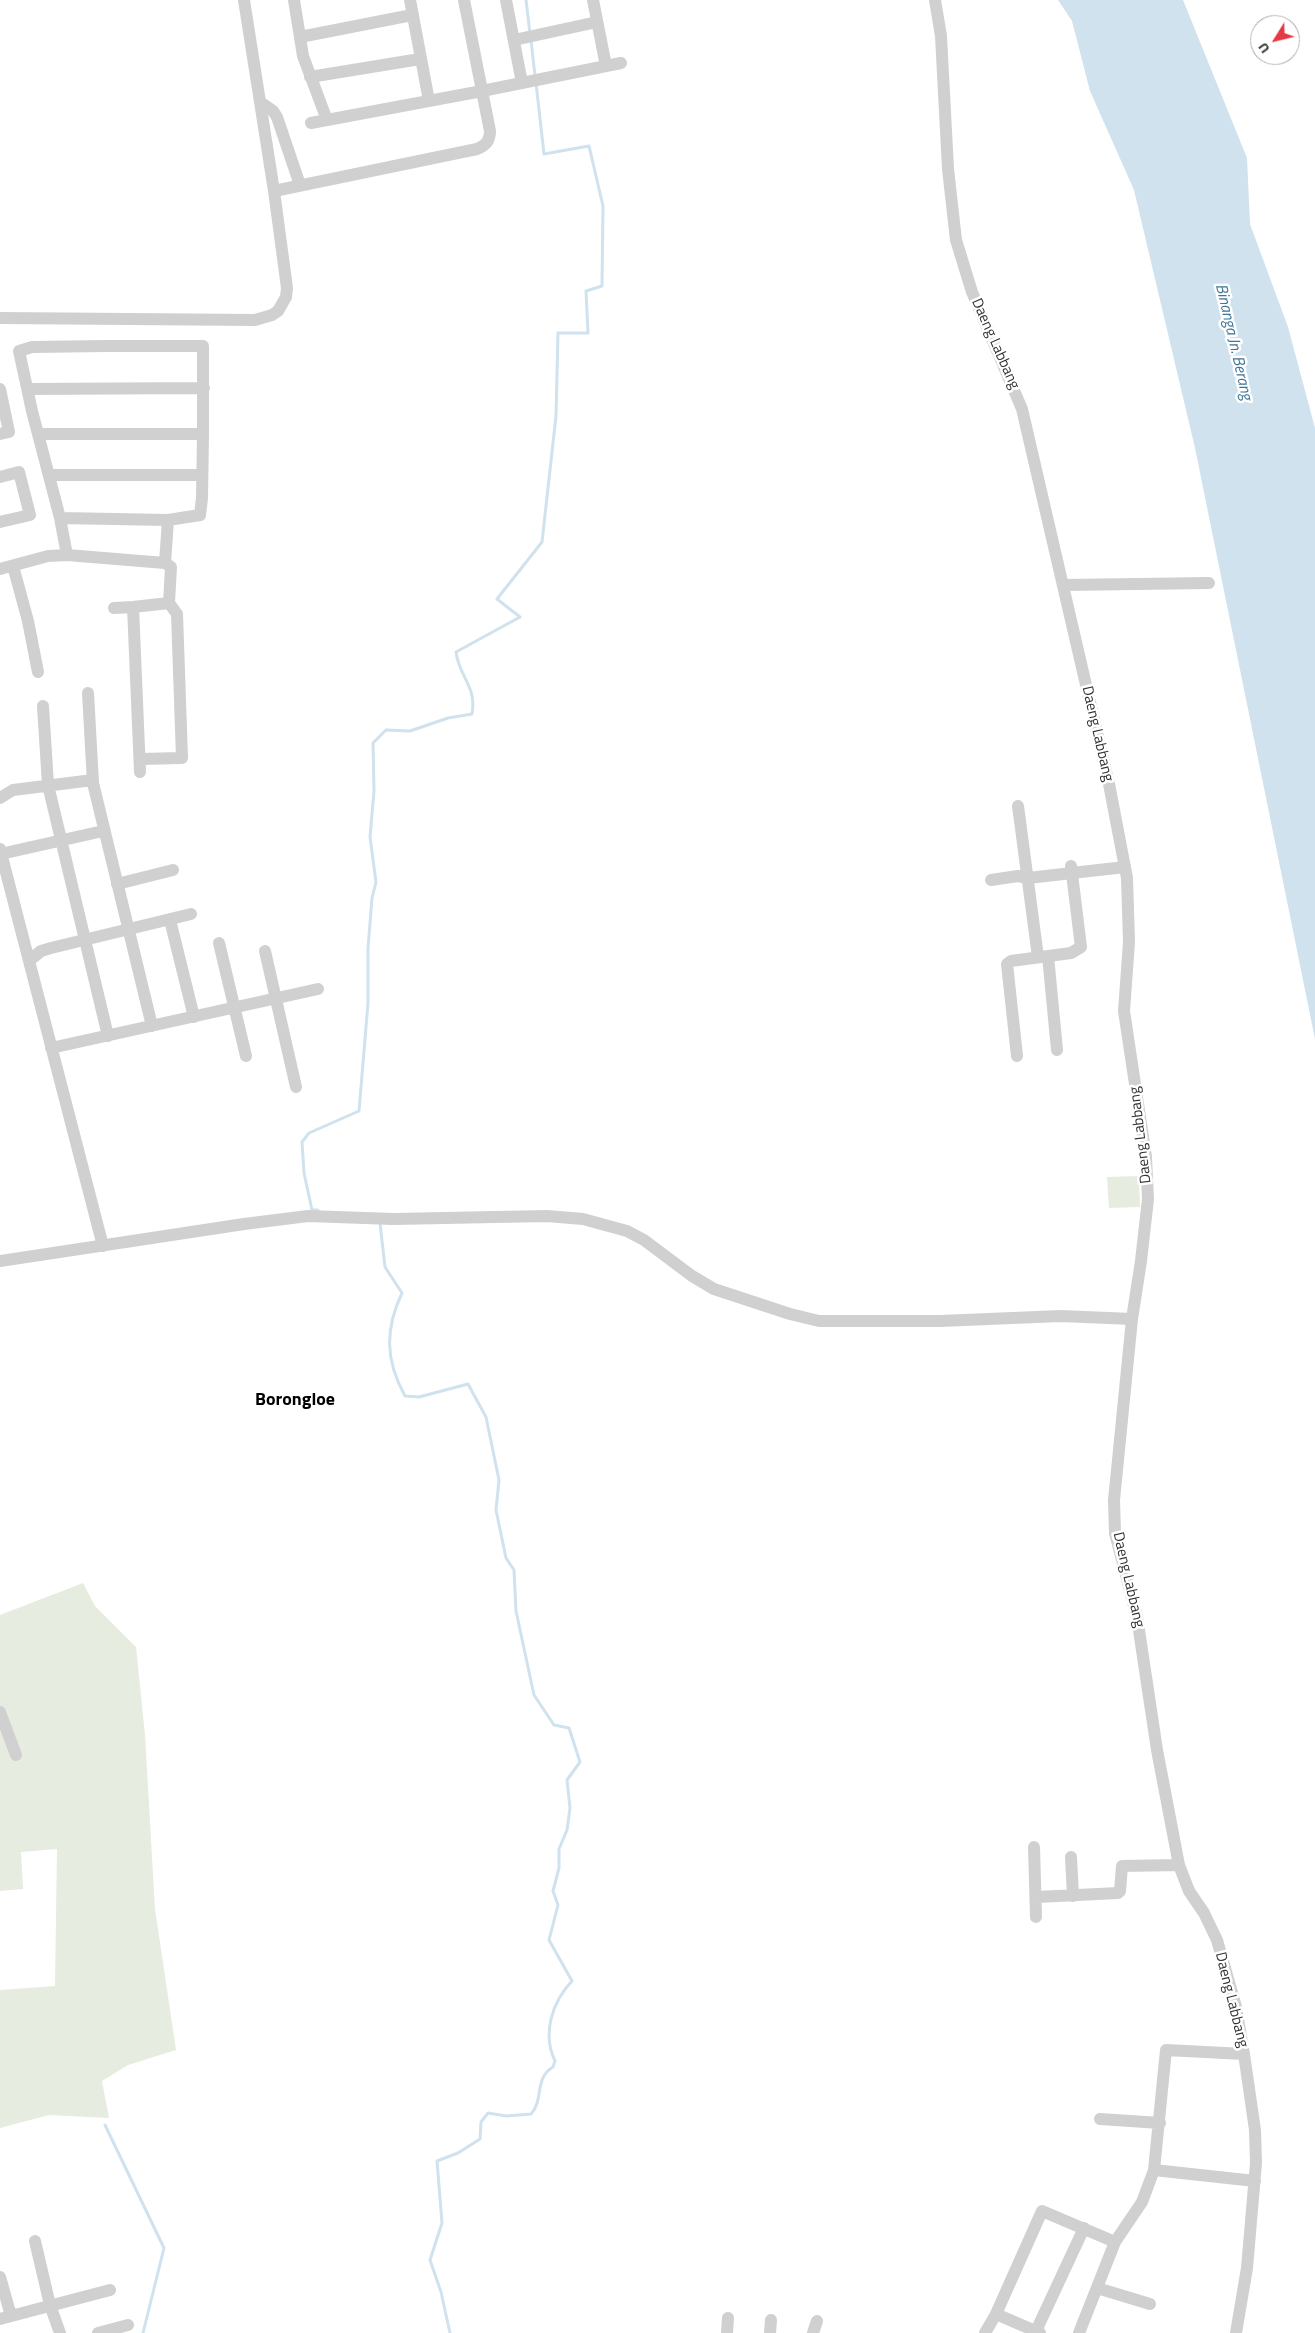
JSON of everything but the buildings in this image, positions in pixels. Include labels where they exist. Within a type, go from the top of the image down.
[{"type":"street","points":[[0,318],[255,320],[272,315],[283,304],[287,288],[244,0]]},
{"type":"street","points":[[294,0],[300,37],[310,77],[327,120]]},
{"type":"street","points":[[410,0],[429,101]]},
{"type":"street","points":[[274,191],[485,146],[490,139],[490,131],[464,0]]},
{"type":"street","points":[[506,0],[522,83]]},
{"type":"street","points":[[593,0],[606,66]]},
{"type":"street","name":"Daeng Labbang","points":[[935,0],[942,47],[949,191],[958,248],[972,292],[1020,402],[1109,784],[1124,862],[1129,942],[1125,982],[1125,1020],[1143,1129],[1148,1176],[1141,1261],[1132,1319],[1114,1500],[1115,1533],[1137,1618],[1157,1750],[1179,1865],[1190,1891],[1204,1913],[1217,1940],[1236,2007],[1244,2054],[1255,2130],[1255,2181],[1248,2268],[1236,2333]]},
{"type":"street","points":[[300,37],[412,15]]},
{"type":"street","points":[[514,40],[597,22]]},
{"type":"street","points":[[310,77],[420,58]]},
{"type":"street","points":[[311,124],[621,63]]},
{"type":"street","points":[[260,102],[273,111],[277,117],[300,186]]},
{"type":"street","points":[[60,518],[168,520],[200,515],[204,434],[203,346],[105,346],[32,348],[19,351],[60,518],[66,555]]},
{"type":"street","points":[[0,388],[9,432],[0,434]]},
{"type":"street","points":[[28,389],[204,388]]},
{"type":"street","points":[[39,434],[204,434]]},
{"type":"street","points":[[0,477],[19,472],[30,515],[0,522]]},
{"type":"street","points":[[50,475],[202,475]]},
{"type":"street","points":[[165,563],[168,520]]},
{"type":"street","points":[[38,672],[28,621],[6,568],[48,556],[66,555],[165,563],[170,567],[170,604],[177,614],[182,758],[140,766],[134,607]]},
{"type":"street","points":[[1064,585],[1209,584]]},
{"type":"street","points":[[114,608],[170,604]]},
{"type":"street","points":[[88,693],[93,780],[116,884],[152,1026]]},
{"type":"street","points":[[43,706],[48,784],[108,1036]]},
{"type":"street","points":[[0,798],[13,790],[48,784],[93,780]]},
{"type":"street","points":[[1018,806],[1024,875],[1043,957],[1058,1050]]},
{"type":"street","points":[[103,1246],[1,851],[104,830]]},
{"type":"street","points":[[991,880],[1124,862]]},
{"type":"street","points":[[1017,1056],[1007,964],[1011,961],[1071,953],[1081,948],[1071,869]]},
{"type":"street","points":[[116,884],[173,870]]},
{"type":"street","points":[[30,960],[41,951],[191,914]]},
{"type":"street","points":[[170,920],[194,1017]]},
{"type":"street","points":[[219,943],[246,1056]]},
{"type":"street","points":[[265,951],[296,1087]]},
{"type":"street","points":[[51,1048],[318,989]]},
{"type":"street","points":[[0,1261],[235,1225],[308,1216],[393,1219],[481,1216],[574,1218],[627,1231],[644,1240],[692,1276],[714,1289],[779,1311],[819,1321],[931,1321],[1061,1316],[1132,1319]]},
{"type":"street","points":[[0,1712],[16,1755]]},
{"type":"street","points":[[1034,1847],[1037,1897],[1036,1917]]},
{"type":"street","points":[[1071,1857],[1073,1896]]},
{"type":"street","points":[[1037,1897],[1119,1893],[1122,1866],[1179,1865]]},
{"type":"street","points":[[1079,2333],[1116,2242],[1142,2202],[1154,2170],[1166,2050],[1244,2054]]},
{"type":"street","points":[[1100,2118],[1160,2123]]},
{"type":"street","points":[[1154,2170],[1255,2181]]},
{"type":"street","points":[[985,2333],[996,2314],[1042,2211],[1116,2242]]},
{"type":"street","points":[[996,2314],[1038,2332],[1084,2228]]},
{"type":"street","points":[[35,2241],[50,2305],[60,2333]]},
{"type":"street","points":[[0,2277],[6,2318],[110,2290]]},
{"type":"street","points":[[1097,2288],[1150,2304]]},
{"type":"street","points":[[727,2333],[728,2318]]},
{"type":"street","points":[[770,2333],[771,2320]]},
{"type":"street","points":[[813,2333],[817,2321]]},
{"type":"street","points":[[98,2333],[128,2325]]},
{"type":"shaded area","points":[[1139,1176],[1140,1207],[1109,1208],[1107,1177]]},
{"type":"shaded area","points":[[83,1583],[95,1606],[136,1647],[145,1735],[155,1909],[176,2050],[128,2065],[102,2081],[109,2118],[49,2115],[0,2128],[0,1990],[55,1986],[57,1849],[21,1852],[23,1889],[0,1891],[0,1615]]},
{"type":"water","name":"Binanga Jn. Berang","points":[[1058,0],[1183,0],[1247,158],[1250,224],[1288,327],[1315,428],[1315,1039],[1195,448],[1134,190],[1090,91],[1072,21]]},
{"type":"waterway","points":[[526,0],[530,34]]},
{"type":"waterway","points":[[531,40],[535,76]]},
{"type":"waterway","points":[[318,1210],[312,1210],[304,1173],[302,1142],[309,1133],[359,1111],[368,1003],[368,948],[372,898],[376,882],[370,837],[374,791],[373,743],[386,730],[410,731],[448,718],[472,714],[472,696],[460,668],[456,652],[520,617],[497,599],[542,542],[556,416],[558,333],[588,333],[586,291],[602,286],[603,206],[589,146],[544,154],[536,83]]},
{"type":"waterway","points":[[380,1223],[385,1267],[402,1293],[396,1306],[390,1332],[391,1357],[398,1383],[405,1396],[419,1397],[468,1384],[486,1417],[499,1480],[496,1510],[506,1558],[514,1570],[516,1611],[534,1695],[554,1725],[569,1728],[580,1762],[567,1780],[570,1808],[567,1830],[559,1849],[559,1868],[553,1891],[558,1905],[549,1940],[572,1981],[554,2008],[551,2019],[549,2040],[555,2061],[553,2067],[543,2077],[537,2102],[531,2114],[506,2116],[488,2113],[481,2122],[480,2139],[458,2153],[437,2161],[442,2223],[430,2260],[441,2292],[450,2333]]},
{"type":"waterway","points":[[105,2125],[164,2248],[143,2333]]},
{"type":"district","name":"Borongloe","points":[[295,1401]]}]
